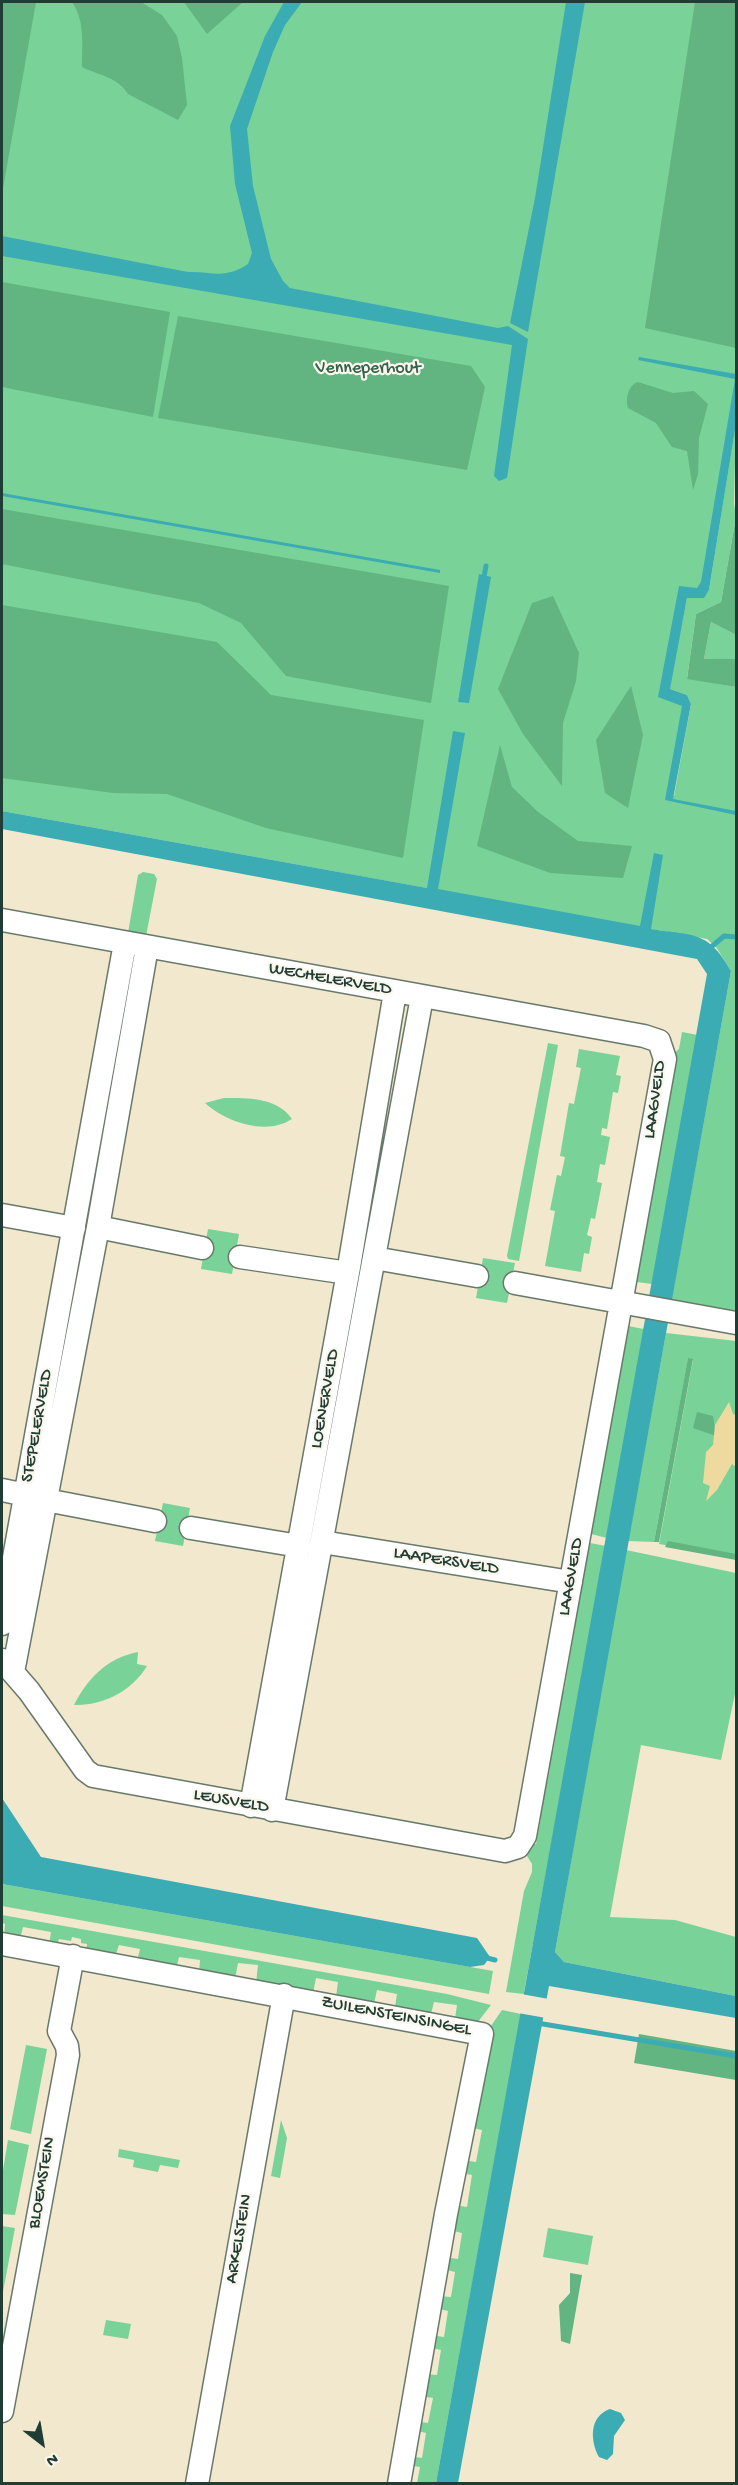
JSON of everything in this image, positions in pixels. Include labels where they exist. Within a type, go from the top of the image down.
[{"type":"street","name":"WECHELERVELD","points":[[2,920],[644,1036],[659,1041]]},
{"type":"street","name":"STEPELERVELD","points":[[2,1624],[36,1497],[98,1227],[136,945]]},
{"type":"street","name":"STEPELERVELD","points":[[7,1666],[36,1497],[74,1228],[136,945]]},
{"type":"street","name":"LOENERVELD","points":[[261,1808],[299,1546],[395,992]]},
{"type":"street","name":"LOENERVELD","points":[[261,1808],[322,1542],[422,997]]},
{"type":"street","name":"LAAGVELD","points":[[515,1848],[525,1836],[571,1582],[628,1302],[666,1059],[659,1041]]},
{"type":"street","points":[[2,1215],[74,1228]]},
{"type":"street","points":[[98,1227],[202,1248]]},
{"type":"street","points":[[240,1257],[348,1273]]},
{"type":"street","points":[[374,1258],[477,1276]]},
{"type":"street","points":[[516,1283],[736,1323]]},
{"type":"street","points":[[2,1490],[36,1497]]},
{"type":"street","name":"STEPELERVELD","points":[[36,1497],[155,1521]]},
{"type":"street","points":[[191,1528],[299,1546]]},
{"type":"street","name":"LAAPERSVELD","points":[[322,1542],[571,1582]]},
{"type":"street","name":"LEUSVELD","points":[[7,1666],[90,1774],[261,1808],[505,1851],[515,1848]]},
{"type":"street","name":"ZUILENSTEINSINGEL","points":[[2,1944],[284,1995],[482,2034],[446,2214],[399,2484]]},
{"type":"street","name":"BLOEMSTEIN","points":[[2,2411],[68,2055],[67,2046],[59,2031],[73,1956]]},
{"type":"street","name":"ARKELSTEIN","points":[[197,2484],[284,1995]]},
{"type":"green space","name":"Venneperhout","points":[[2,2],[736,2],[736,392],[704,595],[682,593],[664,692],[686,696],[671,795],[674,796],[691,704],[687,695],[670,689],[670,682],[687,598],[703,598],[709,590],[736,423],[734,503],[736,517],[721,602],[696,614],[687,678],[736,687],[736,1311],[671,1303],[731,971],[716,947],[707,939],[2,811]]},
{"type":"green space","points":[[2,2],[36,2],[2,194]]},
{"type":"green space","points":[[72,2],[141,2],[162,15],[177,36],[182,58],[187,105],[178,120],[128,94],[113,80],[82,67],[81,25]]},
{"type":"green space","points":[[184,2],[243,2],[207,34]]},
{"type":"green space","points":[[695,2],[736,2],[736,348],[645,328]]},
{"type":"green space","points":[[2,282],[170,312],[153,417],[2,387]]},
{"type":"green space","points":[[178,316],[471,366],[485,387],[467,470],[158,418]]},
{"type":"green space","points":[[638,382],[673,393],[694,391],[708,404],[699,438],[698,474],[693,490],[687,451],[672,447],[656,423],[628,408],[629,392]]},
{"type":"green space","points":[[2,509],[449,586],[431,703],[286,676],[241,623],[199,603],[2,564]]},
{"type":"green space","points":[[736,517],[736,635],[711,622],[704,659],[736,659],[736,687],[687,679],[696,614],[721,602]]},
{"type":"green space","points":[[553,596],[579,653],[576,681],[563,723],[562,786],[523,734],[498,689],[532,603]]},
{"type":"green space","points":[[2,605],[217,642],[271,695],[424,720],[403,858],[266,828],[167,794],[113,793],[2,778]]},
{"type":"green space","points":[[711,622],[736,635],[736,659],[704,659]]},
{"type":"green space","points":[[631,686],[643,735],[628,808],[605,793],[596,740]]},
{"type":"green space","points":[[500,745],[512,787],[538,812],[578,841],[632,846],[623,878],[550,873],[477,846]]},
{"type":"green space","points":[[143,872],[154,874],[157,879],[146,936],[128,933],[138,875]]},
{"type":"green space","points":[[682,1032],[698,1035],[652,1284],[637,1282],[636,1285],[632,1285],[672,1055],[679,1049]]},
{"type":"green space","points":[[548,1043],[558,1045],[519,1261],[508,1259],[507,1256]]},
{"type":"green space","points":[[579,1049],[620,1056],[616,1075],[621,1076],[618,1093],[613,1092],[607,1129],[602,1128],[601,1135],[610,1137],[605,1165],[600,1164],[597,1182],[602,1183],[595,1219],[591,1218],[587,1235],[592,1237],[589,1254],[584,1253],[581,1272],[545,1266],[555,1211],[550,1210],[557,1175],[561,1176],[565,1157],[560,1156],[569,1103],[574,1104],[581,1068],[576,1067]]},
{"type":"green space","points":[[224,1098],[261,1100],[278,1106],[292,1119],[270,1126],[247,1124],[224,1116],[205,1103]]},
{"type":"green space","points":[[208,1229],[239,1234],[232,1274],[201,1269]]},
{"type":"green space","points":[[483,1258],[515,1263],[507,1303],[476,1298]]},
{"type":"green space","points":[[628,1326],[644,1329],[607,1538],[591,1534]]},
{"type":"green space","points":[[666,1333],[736,1341],[736,1557],[659,1544],[693,1360],[688,1359],[654,1542],[628,1541]]},
{"type":"green space","points":[[688,1358],[693,1359],[659,1542],[654,1542]]},
{"type":"green space","points":[[697,1412],[713,1416],[716,1436],[693,1428]]},
{"type":"green space","points":[[163,1503],[190,1508],[183,1546],[155,1541]]},
{"type":"green space","points":[[668,1541],[736,1554],[736,1560],[665,1547]]},
{"type":"green space","points":[[590,1543],[606,1546],[524,1994],[506,1992],[524,1891],[532,1872],[532,1864],[527,1856],[531,1844],[536,1844],[541,1818],[536,1817],[539,1797],[544,1797],[550,1769],[544,1767],[547,1751],[553,1752],[558,1721],[553,1719],[559,1690],[564,1691],[575,1627],[570,1626],[582,1553],[588,1553]]},
{"type":"green space","points":[[626,1550],[736,1573],[736,1689],[721,1760],[641,1745],[610,1917],[675,1920],[736,1937],[736,1996],[564,1962],[555,1952]]},
{"type":"green space","points":[[138,1652],[137,1664],[147,1666],[125,1690],[96,1703],[74,1705],[92,1678],[108,1664]]},
{"type":"green space","points":[[2,1884],[493,1971],[489,1994],[2,1906]]},
{"type":"green space","points":[[2,1915],[447,1994],[491,2005],[477,2023],[455,2019],[457,2005],[434,2002],[431,2014],[395,2007],[397,1994],[377,1990],[374,2004],[336,1997],[338,1982],[316,1978],[313,1993],[256,1983],[258,1965],[238,1963],[235,1979],[199,1973],[200,1960],[179,1957],[176,1969],[137,1961],[140,1949],[119,1945],[115,1957],[86,1952],[87,1944],[81,1943],[81,1939],[72,1937],[71,1941],[59,1939],[57,1946],[49,1945],[51,1932],[23,1927],[20,1939],[4,1936],[5,1924],[2,1923]]},
{"type":"green space","points":[[502,2010],[521,2014],[436,2483],[417,2483],[420,2467],[407,2465],[409,2456],[422,2458],[426,2433],[414,2430],[415,2421],[428,2423],[433,2398],[420,2396],[424,2374],[437,2375],[441,2350],[428,2347],[430,2335],[444,2337],[448,2311],[435,2308],[438,2296],[451,2297],[455,2272],[443,2269],[444,2257],[458,2259],[462,2233],[449,2230],[454,2205],[467,2207],[472,2175],[460,2173],[462,2160],[476,2162],[482,2130],[468,2127],[491,2026]]},
{"type":"green space","points":[[639,2034],[736,2051],[736,2080],[634,2063]]},
{"type":"green space","points":[[26,2045],[47,2049],[31,2134],[10,2129]]},
{"type":"green space","points":[[281,2120],[287,2138],[280,2178],[271,2176]]},
{"type":"green space","points":[[8,2140],[29,2145],[15,2215],[2,2214],[2,2176]]},
{"type":"green space","points":[[119,2149],[180,2160],[178,2168],[160,2165],[158,2172],[133,2167],[134,2160],[118,2157]]},
{"type":"green space","points":[[2,2226],[15,2228],[2,2297]]},
{"type":"green space","points":[[548,2228],[593,2236],[588,2265],[543,2257]]},
{"type":"green space","points":[[570,2273],[582,2275],[570,2344],[561,2341],[559,2305],[570,2293]]},
{"type":"green space","points":[[106,2320],[131,2324],[128,2339],[103,2335]]},
{"type":"sand","points":[[729,1402],[733,1414],[736,1415],[736,1467],[732,1464],[717,1490],[706,1501],[710,1486],[703,1483],[706,1452],[713,1445],[715,1425]]},
{"type":"water","points":[[284,2],[302,2],[285,25],[273,52],[247,129],[253,186],[271,259],[283,281],[290,288],[498,328],[508,326],[528,339],[507,478],[499,481],[494,476],[512,345],[2,256],[2,236],[188,272],[218,274],[232,272],[248,264],[252,253],[235,184],[230,126],[265,36]]},
{"type":"water","points":[[566,2],[585,2],[528,332],[510,323],[535,198]]},
{"type":"water","points":[[639,357],[736,374],[736,424],[709,590],[704,598],[687,598],[670,689],[687,695],[691,704],[673,799],[736,811],[736,815],[665,800],[682,706],[658,697],[679,586],[697,588],[701,582],[735,379],[638,360]]},
{"type":"water","points":[[2,493],[440,570],[440,573],[2,496]]},
{"type":"water","points":[[479,574],[491,577],[469,703],[458,702]]},
{"type":"water","points":[[453,731],[465,733],[438,889],[640,926],[654,853],[663,855],[651,929],[698,937],[715,948],[731,971],[555,1952],[564,1962],[736,1996],[736,2018],[549,1986],[458,2483],[436,2483],[707,974],[697,959],[2,829],[2,811],[427,888]]},
{"type":"water","points":[[2,1798],[41,1857],[477,1938],[490,1957],[484,1965],[470,1967],[2,1884]]},
{"type":"water","points":[[610,2409],[621,2413],[625,2420],[614,2436],[613,2454],[607,2460],[599,2457],[596,2451],[593,2430],[598,2417]]},
{"type":"pier","points":[[521,1994],[549,1999],[546,2018],[518,2013]]},
{"type":"waterway","points":[[483,582],[486,566]]},
{"type":"waterway","points":[[710,948],[724,936],[736,937]]},
{"type":"waterway","points":[[483,1957],[495,1960]]},
{"type":"waterway","points":[[537,2023],[736,2056]]}]
